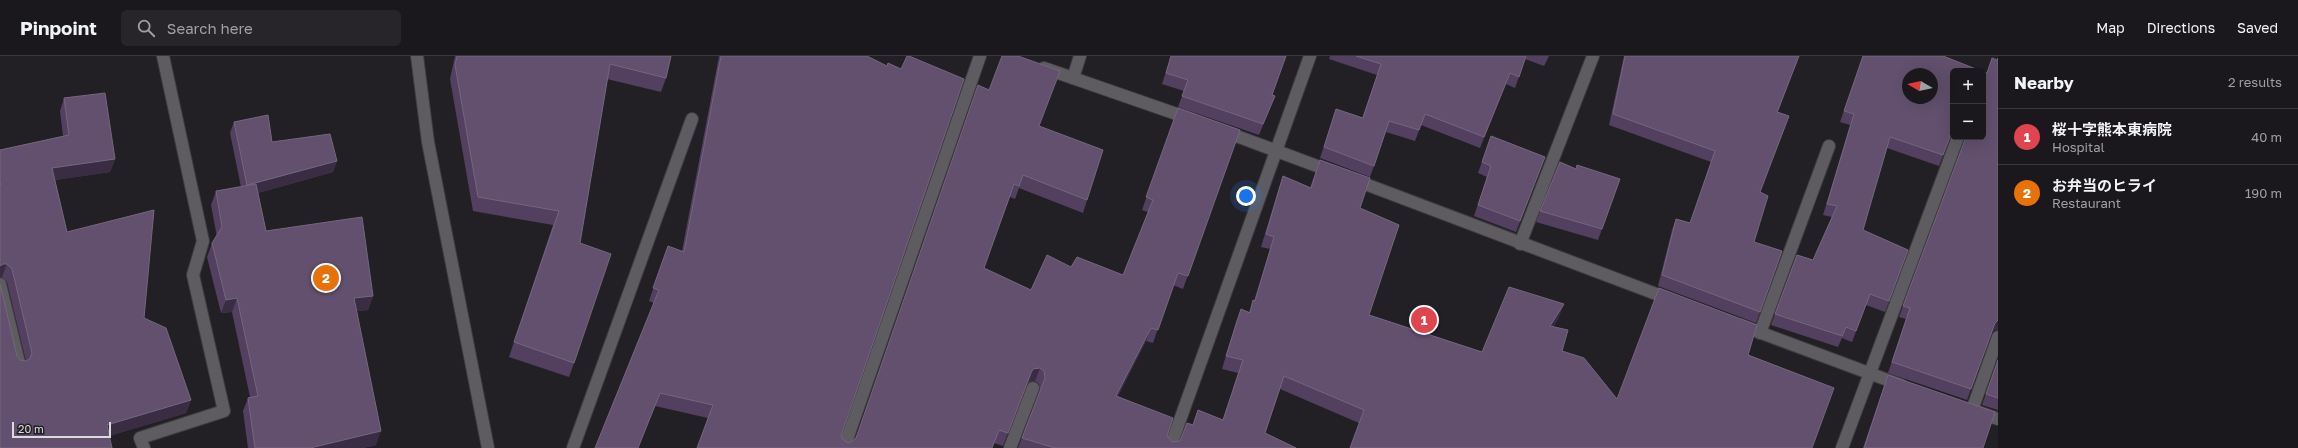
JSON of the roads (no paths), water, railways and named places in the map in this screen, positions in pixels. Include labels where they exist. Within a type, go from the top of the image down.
[{"type":"street","points":[[144,448],[140,438],[224,411],[194,275],[203,241],[163,56]]},
{"type":"street","points":[[417,56],[428,142],[488,448]]},
{"type":"street","points":[[844,448],[980,56]]},
{"type":"street","points":[[1073,78],[1080,56]]},
{"type":"street","points":[[1170,448],[1275,149],[1310,56]]},
{"type":"street","points":[[1520,244],[1593,56]]},
{"type":"street","points":[[1031,63],[1200,123]]},
{"type":"street","points":[[573,448],[692,119]]},
{"type":"street","points":[[1215,128],[1275,149],[1520,244],[1680,303]]},
{"type":"street","points":[[1842,448],[1957,140]]},
{"type":"street","points":[[1760,333],[1829,146]]},
{"type":"street","points":[[0,284],[20,367]]},
{"type":"street","points":[[1731,322],[1869,374],[1911,388]]},
{"type":"street","points":[[1972,410],[1998,337]]},
{"type":"street","points":[[1010,448],[1034,388]]},
{"type":"street","points":[[1958,405],[1998,419]]},
{"type":"place","name":"お弁当のヒライ","points":[[326,278]]},
{"type":"place","name":"桜十字熊本東病院","points":[[1424,320]]}]
